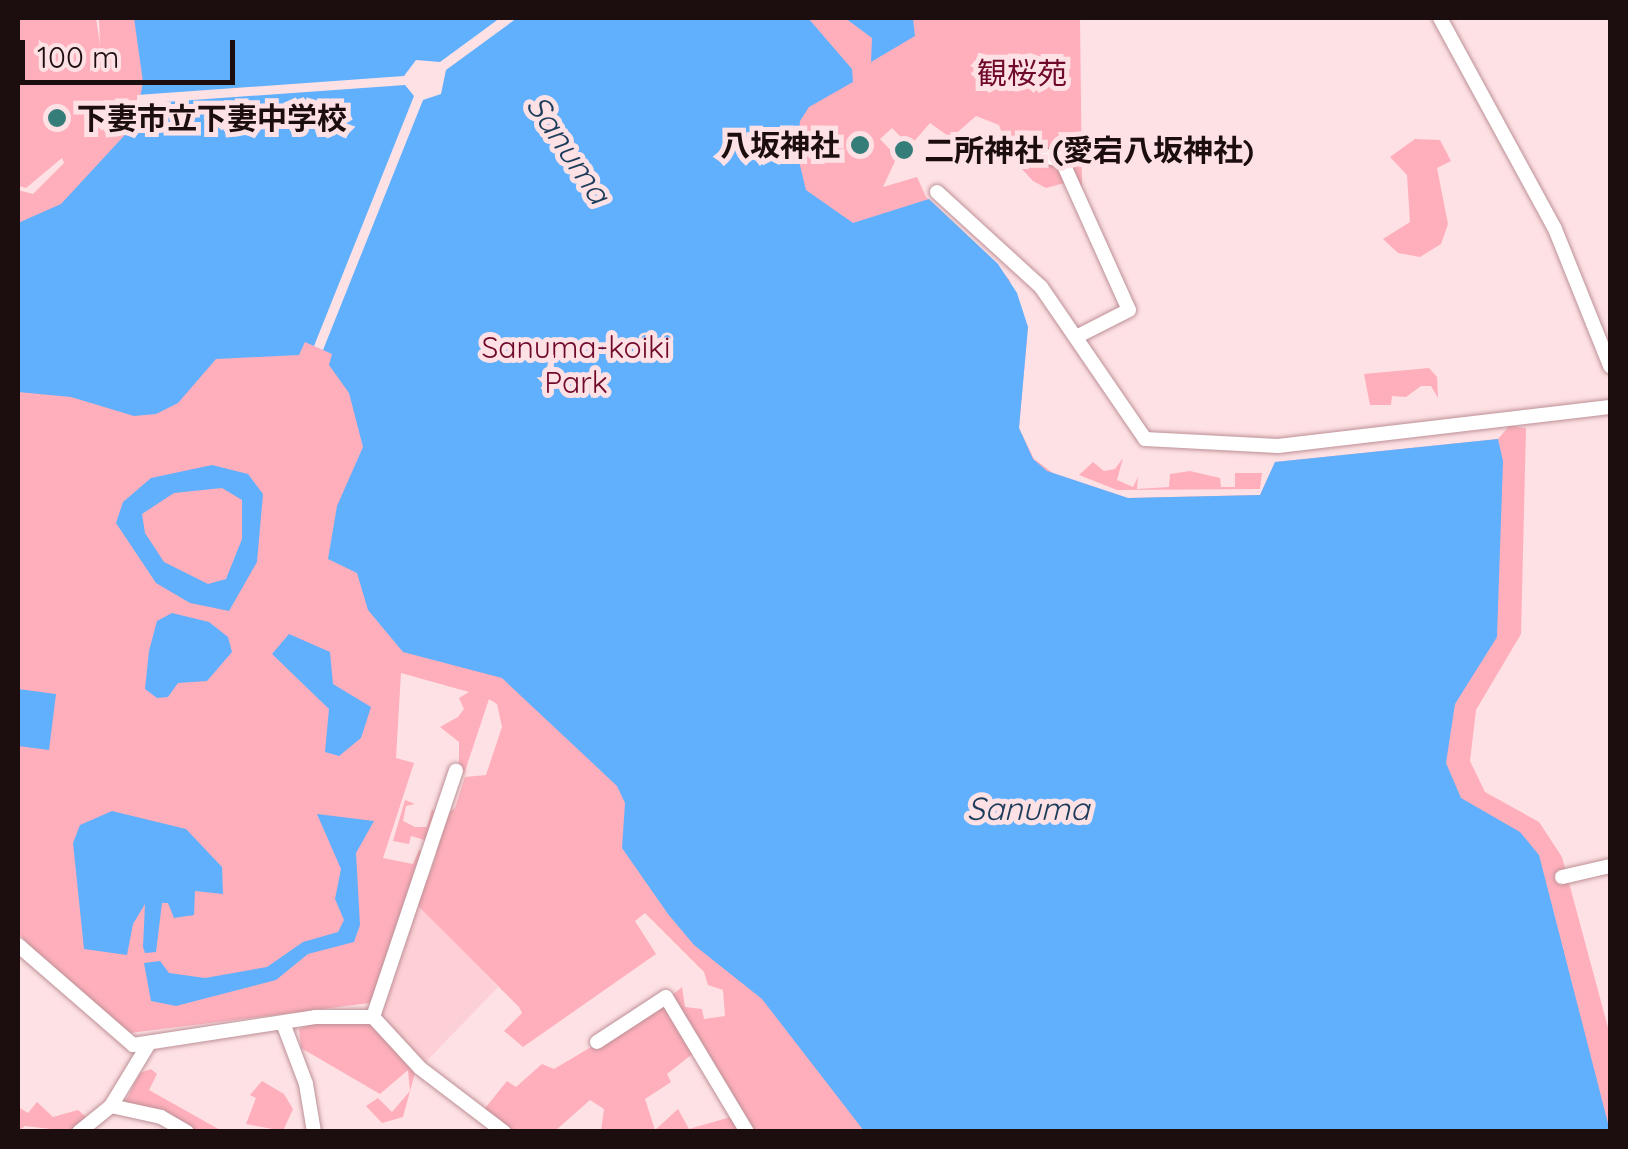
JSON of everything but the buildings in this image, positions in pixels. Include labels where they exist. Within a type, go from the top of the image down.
[{"type":"street","points":[[1440,18],[1555,229],[1610,366]]},
{"type":"street","points":[[1026,150],[1062,161],[1129,310],[1078,336]]},
{"type":"street","points":[[938,192],[1041,287],[1078,336],[1138,434],[1156,442],[1278,446],[1610,407]]},
{"type":"street","points":[[373,1017],[456,771]]},
{"type":"street","points":[[1562,877],[1610,866]]},
{"type":"street","points":[[18,945],[112,1034],[148,1045],[283,1023],[373,1017]]},
{"type":"street","points":[[597,1042],[666,997],[747,1132]]},
{"type":"street","points":[[373,1017],[420,1068],[504,1132]]},
{"type":"street","points":[[283,1023],[306,1084],[314,1132]]},
{"type":"street","points":[[79,1132],[111,1106],[148,1045]]},
{"type":"street","points":[[111,1106],[160,1117],[187,1132]]},
{"type":"shaded area","points":[[417,905],[498,987],[420,1068],[373,1017]]},
{"type":"green space","name":"Sanuma","points":[[18,18],[96,18],[100,45],[99,18],[1080,18],[1082,189],[1072,181],[1046,188],[1033,181],[1010,156],[999,125],[976,116],[951,138],[930,123],[910,146],[892,128],[880,139],[897,157],[883,187],[917,177],[926,197],[1009,279],[1028,327],[1019,428],[1034,459],[1053,473],[1128,498],[1260,495],[1275,462],[1498,439],[1509,426],[1526,428],[1521,634],[1476,710],[1470,761],[1485,792],[1539,822],[1562,857],[1610,1035],[1610,1131],[752,1131],[671,996],[682,987],[685,1007],[702,1009],[704,1019],[725,1016],[723,990],[708,985],[704,972],[645,913],[635,921],[656,954],[523,1047],[504,1031],[522,1013],[519,1007],[417,905],[370,1003],[130,1033],[76,993],[18,933],[18,190],[33,194],[64,163],[62,158],[26,188],[18,186]],"holes":[[[401,673],[469,692],[459,698],[464,709],[458,717],[440,727],[459,742],[459,772],[464,774],[489,699],[497,704],[502,727],[486,775],[465,777],[455,808],[440,817],[432,809],[427,827],[415,827],[403,821],[406,806],[415,804],[405,800],[393,841],[409,844],[411,836],[431,842],[437,853],[427,881],[416,883],[427,854],[419,850],[413,864],[383,858],[414,763],[396,758]]]},
{"type":"green space","points":[[1415,139],[1440,140],[1451,161],[1437,168],[1448,224],[1441,244],[1420,257],[1398,253],[1383,239],[1410,222],[1407,175],[1390,157]]},
{"type":"green space","points":[[1429,368],[1437,377],[1438,398],[1431,386],[1421,386],[1406,397],[1392,396],[1391,405],[1370,405],[1364,374]]},
{"type":"green space","points":[[1123,458],[1117,480],[1133,487],[1138,477],[1137,489],[1169,487],[1170,474],[1190,471],[1220,478],[1221,487],[1235,487],[1235,473],[1262,473],[1260,489],[1117,490],[1079,475],[1093,462],[1104,471],[1115,469]]},
{"type":"green space","points":[[664,1004],[695,1052],[667,1074],[671,1082],[645,1099],[655,1130],[678,1109],[689,1129],[734,1116],[742,1131],[601,1131],[604,1109],[590,1100],[555,1131],[513,1131],[482,1112],[507,1081],[516,1087],[542,1064],[554,1069]]},
{"type":"green space","points":[[314,1023],[373,1024],[416,1069],[403,1117],[382,1123],[366,1106],[378,1098],[392,1112],[410,1091],[408,1070],[380,1094],[301,1048],[299,1029]]},
{"type":"green space","points":[[151,1069],[157,1074],[149,1090],[222,1131],[193,1131],[123,1106],[140,1073]]},
{"type":"green space","points":[[262,1081],[284,1094],[293,1109],[283,1131],[246,1124],[256,1098],[250,1095]]},
{"type":"green space","points":[[37,1102],[53,1117],[78,1110],[88,1119],[68,1131],[25,1126],[18,1131],[18,1107],[28,1113]]},
{"type":"water","name":"Sanuma","points":[[134,18],[808,18],[852,69],[853,82],[809,107],[800,121],[797,153],[806,190],[853,223],[929,199],[998,264],[1017,293],[1028,327],[1019,428],[1033,459],[1047,471],[1128,498],[1260,495],[1275,462],[1498,439],[1503,461],[1497,637],[1455,704],[1446,763],[1461,798],[1520,832],[1539,855],[1610,1131],[864,1131],[762,999],[694,945],[668,914],[622,848],[625,803],[617,786],[502,678],[403,652],[368,610],[357,573],[328,559],[337,506],[363,447],[349,393],[329,365],[332,354],[305,342],[299,355],[216,359],[178,403],[156,414],[134,416],[71,397],[18,392],[18,223],[61,204],[135,124],[143,82]]},
{"type":"water","points":[[845,18],[913,18],[915,36],[871,62],[872,38]]},
{"type":"water","points":[[212,465],[248,474],[263,494],[257,562],[229,611],[190,603],[156,583],[116,523],[123,502],[151,478]],"holes":[[[222,488],[242,500],[242,539],[226,579],[208,584],[164,562],[145,533],[142,514],[174,493]]]},
{"type":"water","points":[[172,613],[209,622],[228,637],[232,652],[207,681],[178,683],[168,697],[157,698],[145,689],[149,651],[157,621]]},
{"type":"water","points":[[289,634],[330,652],[333,684],[371,707],[361,738],[339,756],[325,752],[329,709],[272,654]]},
{"type":"water","points":[[18,689],[56,694],[49,750],[18,746]]},
{"type":"water","points":[[112,811],[186,829],[222,867],[223,894],[195,891],[194,915],[174,918],[168,903],[162,903],[156,952],[145,953],[143,947],[145,904],[133,924],[127,955],[84,949],[73,843],[80,825]]},
{"type":"water","points":[[317,814],[374,821],[356,853],[360,925],[354,942],[308,954],[276,980],[176,1006],[151,1001],[144,963],[160,961],[169,973],[205,978],[267,967],[303,942],[338,932],[344,920],[335,899],[341,869]]},
{"type":"pier","points":[[500,18],[517,18],[446,70],[441,94],[423,100],[323,350],[314,346],[414,96],[405,85],[137,104],[137,95],[404,76],[416,60],[440,62]]},
{"type":"place","name":"下妻市立下妻中学校","points":[[57,118]]},
{"type":"place","name":"八坂神社","points":[[860,145]]},
{"type":"place","name":"二所神社 (愛宕八坂神社)","points":[[904,150]]},
{"type":"park label","name":"観桜苑","points":[[1022,73]]},
{"type":"park label","name":"Sanuma-koiki Park","points":[[576,364]]}]
